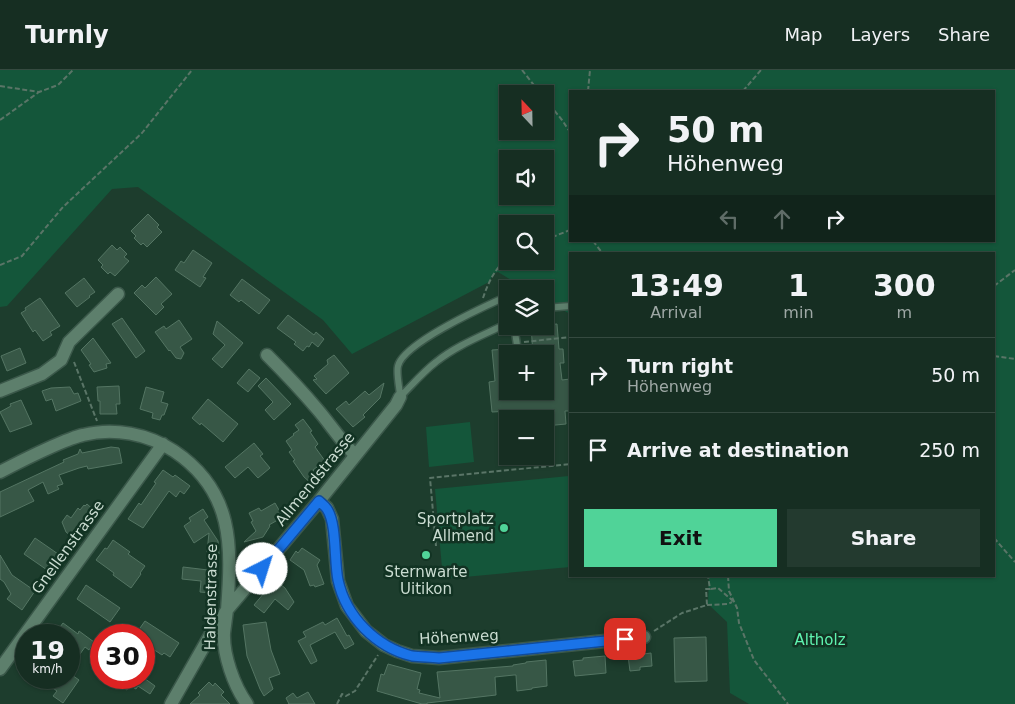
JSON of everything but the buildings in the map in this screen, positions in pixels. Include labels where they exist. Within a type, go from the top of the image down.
[{"type":"street","points":[[0,391],[42,374],[61,360],[69,342],[118,294]]},
{"type":"street","points":[[267,355],[293,381],[355,455]]},
{"type":"street","name":"Allmendstrasse","points":[[171,704],[212,632],[227,610],[319,501],[396,405],[400,397]]},
{"type":"street","name":"Haldenstrasse","points":[[0,472],[60,444],[83,435],[101,432],[130,433],[147,437],[163,444],[184,458],[203,476],[214,493],[223,512],[228,531],[230,551],[224,634],[226,658],[240,694],[247,704]]},
{"type":"street","name":"Gnellenstrasse","points":[[0,669],[163,444]]},
{"type":"street","name":"Höhenweg","points":[[319,501],[326,508],[332,519],[338,581],[347,606],[366,631],[384,645],[397,651],[412,656],[439,658],[644,637]]},
{"type":"lane","points":[[400,397],[398,367],[402,358],[429,337],[499,300]]},
{"type":"lane","points":[[554,307],[569,306]]},
{"type":"lane","points":[[400,397],[437,361],[456,348],[499,327]]},
{"type":"lane","points":[[516,335],[517,344]]},
{"type":"path","points":[[0,120],[39,92],[58,84],[74,70]]},
{"type":"path","points":[[0,265],[22,256],[63,208],[142,133],[192,70]]},
{"type":"path","points":[[522,70],[534,85]]},
{"type":"path","points":[[588,90],[590,70]]},
{"type":"path","points":[[744,90],[761,70]]},
{"type":"path","points":[[0,86],[39,92]]},
{"type":"path","points":[[554,110],[569,130]]},
{"type":"path","points":[[554,236],[569,230]]},
{"type":"path","points":[[594,242],[601,252]]},
{"type":"path","points":[[482,308],[483,297],[489,282],[499,266]]},
{"type":"path","points":[[995,285],[1015,270]]},
{"type":"path","points":[[517,344],[569,337]]},
{"type":"path","points":[[995,356],[1015,359]]},
{"type":"path","points":[[74,363],[101,432]]},
{"type":"path","points":[[436,546],[430,478],[569,464]]},
{"type":"path","points":[[995,539],[1015,562]]},
{"type":"path","points":[[708,577],[710,589]]},
{"type":"path","points":[[728,577],[729,591],[737,608],[739,623],[754,660],[788,704]]},
{"type":"path","points":[[707,605],[706,589],[718,588],[730,600],[734,601]]},
{"type":"path","points":[[644,637],[682,613],[707,605],[728,604],[734,601]]},
{"type":"path","points":[[337,704],[342,694],[346,696],[355,691],[384,645]]},
{"type":"green space","name":"Altholz","points":[[0,70],[1015,70],[1015,704],[749,704],[730,693],[727,622],[708,604],[709,577],[995,577],[995,252],[569,252],[569,313],[554,305],[554,280],[511,280],[498,272],[494,273],[489,282],[352,354],[323,320],[138,187],[112,189],[7,306],[0,307]]},
{"type":"green space","points":[[470,422],[474,462],[429,467],[426,427]]},
{"type":"green space","name":"Sportplatz Allmend","points":[[569,476],[569,567],[443,579],[435,489]]},
{"type":"place","name":"Sportplatz Allmend","points":[[504,528]]},
{"type":"place","name":"Sternwarte Uitikon","points":[[426,555]]},
{"type":"route","points":[[262,569],[319,501],[326,508],[332,519],[338,581],[347,606],[366,631],[384,645],[397,651],[412,656],[439,658],[625,639]]}]
